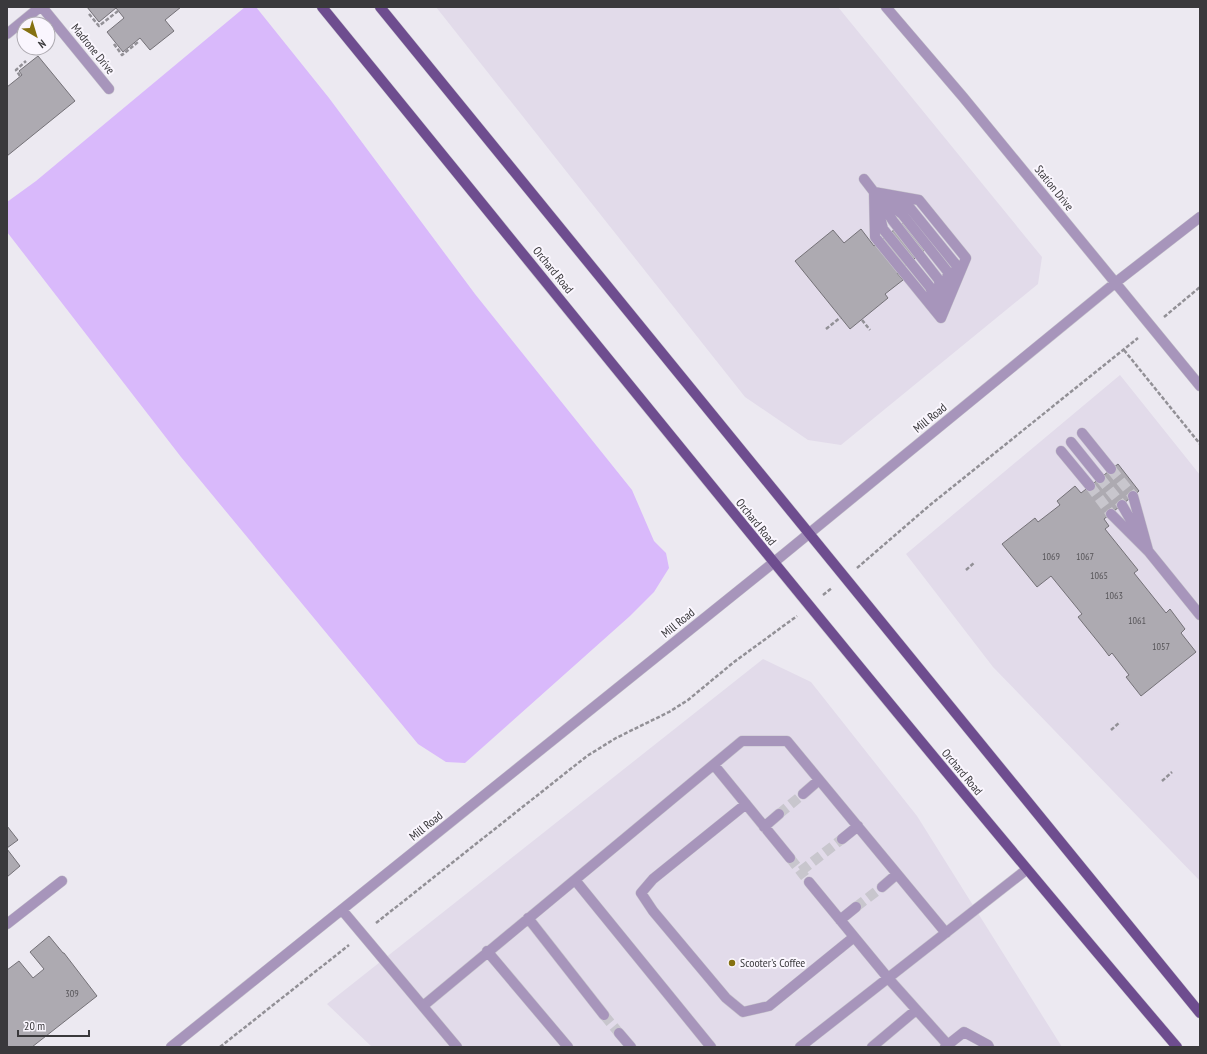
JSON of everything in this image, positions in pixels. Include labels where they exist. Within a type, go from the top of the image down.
[{"type":"main road","name":"Orchard Road","points":[[322,7],[773,563],[1026,870],[1177,1047]]},
{"type":"main road","points":[[380,7],[438,75],[808,534],[1200,1013]]},
{"type":"street","points":[[7,34],[41,7]]},
{"type":"street","name":"Madrone Drive","points":[[41,7],[109,90]]},
{"type":"street","name":"Station Drive","points":[[886,7],[963,97],[1200,386]]},
{"type":"street","points":[[864,178],[893,221],[939,280],[941,318]]},
{"type":"street","points":[[874,192],[875,236],[941,318]]},
{"type":"street","points":[[874,192],[910,208],[957,266],[941,318]]},
{"type":"street","name":"Mill Road","points":[[171,1047],[773,563],[1115,283],[1200,217]]},
{"type":"street","points":[[1082,433],[1112,470]]},
{"type":"street","points":[[1071,442],[1100,478]]},
{"type":"street","points":[[1061,451],[1090,486]]},
{"type":"street","points":[[1133,496],[1149,552]]},
{"type":"street","points":[[1122,505],[1149,552]]},
{"type":"street","points":[[1111,514],[1149,552],[1200,615]]},
{"type":"street","points":[[423,1006],[487,951],[742,741],[787,740],[946,933]]},
{"type":"street","points":[[714,765],[790,858]]},
{"type":"street","points":[[803,794],[819,780]]},
{"type":"street","points":[[746,804],[653,879],[641,893],[653,911],[726,998],[743,1012],[769,1006],[854,937]]},
{"type":"street","points":[[764,827],[779,814]]},
{"type":"street","points":[[842,839],[858,826]]},
{"type":"street","points":[[800,1047],[1026,870]]},
{"type":"street","points":[[882,887],[897,874]]},
{"type":"street","points":[[575,880],[711,1047]]},
{"type":"street","points":[[7,924],[62,881]]},
{"type":"street","points":[[809,882],[946,1046],[964,1032],[988,1045],[989,1047]]},
{"type":"street","points":[[840,920],[856,907]]},
{"type":"street","points":[[342,910],[457,1047]]},
{"type":"street","points":[[528,918],[604,1015]]},
{"type":"street","points":[[487,951],[568,1047]]},
{"type":"street","points":[[872,1047],[916,1010]]},
{"type":"street","points":[[619,1033],[631,1047]]},
{"type":"path","points":[[89,14],[99,26],[118,10]]},
{"type":"path","points":[[114,44],[122,55],[138,42],[137,40]]},
{"type":"path","points":[[20,76],[16,70],[26,61]]},
{"type":"path","points":[[1174,309],[1200,286]]},
{"type":"path","points":[[826,329],[841,317]]},
{"type":"path","points":[[862,320],[870,330]]},
{"type":"path","points":[[878,551],[930,505],[1129,345]]},
{"type":"path","points":[[1124,350],[1200,444]]},
{"type":"path","points":[[966,570],[975,562]]},
{"type":"path","points":[[220,1047],[587,756],[616,738],[669,712],[688,700],[734,662],[787,624]]},
{"type":"path","points":[[1111,730],[1120,722]]},
{"type":"path","points":[[1162,781],[1172,772]]},
{"type":"shaded area","points":[[245,7],[256,7],[329,98],[475,294],[632,490],[654,541],[666,553],[669,568],[654,592],[630,616],[465,763],[446,762],[418,744],[181,457],[7,232],[7,202],[36,181]]},
{"type":"shaded area","points":[[436,7],[838,7],[1042,257],[1038,284],[841,445],[808,440],[745,397]]},
{"type":"shaded area","points":[[1120,375],[1200,475],[1200,881],[993,667],[906,554]]},
{"type":"shaded area","points":[[763,659],[811,682],[917,816],[1062,1047],[372,1047],[327,1004]]},
{"type":"building","points":[[87,7],[181,7],[165,20],[174,31],[150,50],[140,38],[123,52],[107,32],[124,18],[116,8],[99,22]]},
{"type":"building","points":[[38,56],[75,101],[7,156],[7,87],[22,75],[19,71]]},
{"type":"building","points":[[915,213],[937,240],[897,273],[903,280],[885,294],[888,298],[850,329],[795,261],[833,230],[844,243],[861,229],[874,246]]},
{"type":"building","points":[[1118,464],[1139,491],[1104,519],[1109,526],[1105,529],[1138,570],[1134,573],[1166,613],[1170,609],[1185,629],[1181,633],[1196,652],[1141,696],[1126,677],[1129,675],[1112,653],[1109,656],[1078,617],[1082,614],[1051,576],[1037,587],[1002,544],[1035,518],[1038,522],[1060,505],[1057,501],[1075,486],[1081,493]]},
{"type":"building","points":[[7,826],[18,840],[7,848]]},
{"type":"building","points":[[7,849],[20,866],[7,877]]},
{"type":"building","points":[[49,936],[97,996],[32,1047],[7,1047],[7,970],[19,961],[33,978],[44,969],[30,952]]},
{"type":"tunnel","points":[[1111,469],[1133,496]]},
{"type":"tunnel","points":[[1100,478],[1122,505]]},
{"type":"tunnel","points":[[1090,486],[1111,514]]},
{"type":"tunnel","points":[[779,814],[803,794]]},
{"type":"tunnel","points":[[801,871],[842,839]]},
{"type":"tunnel","points":[[790,858],[805,877]]},
{"type":"tunnel","points":[[856,907],[882,887]]},
{"type":"tunnel","points":[[604,1015],[619,1033]]},
{"type":"place","name":"Scooter's Coffee","points":[[732,963]]}]
